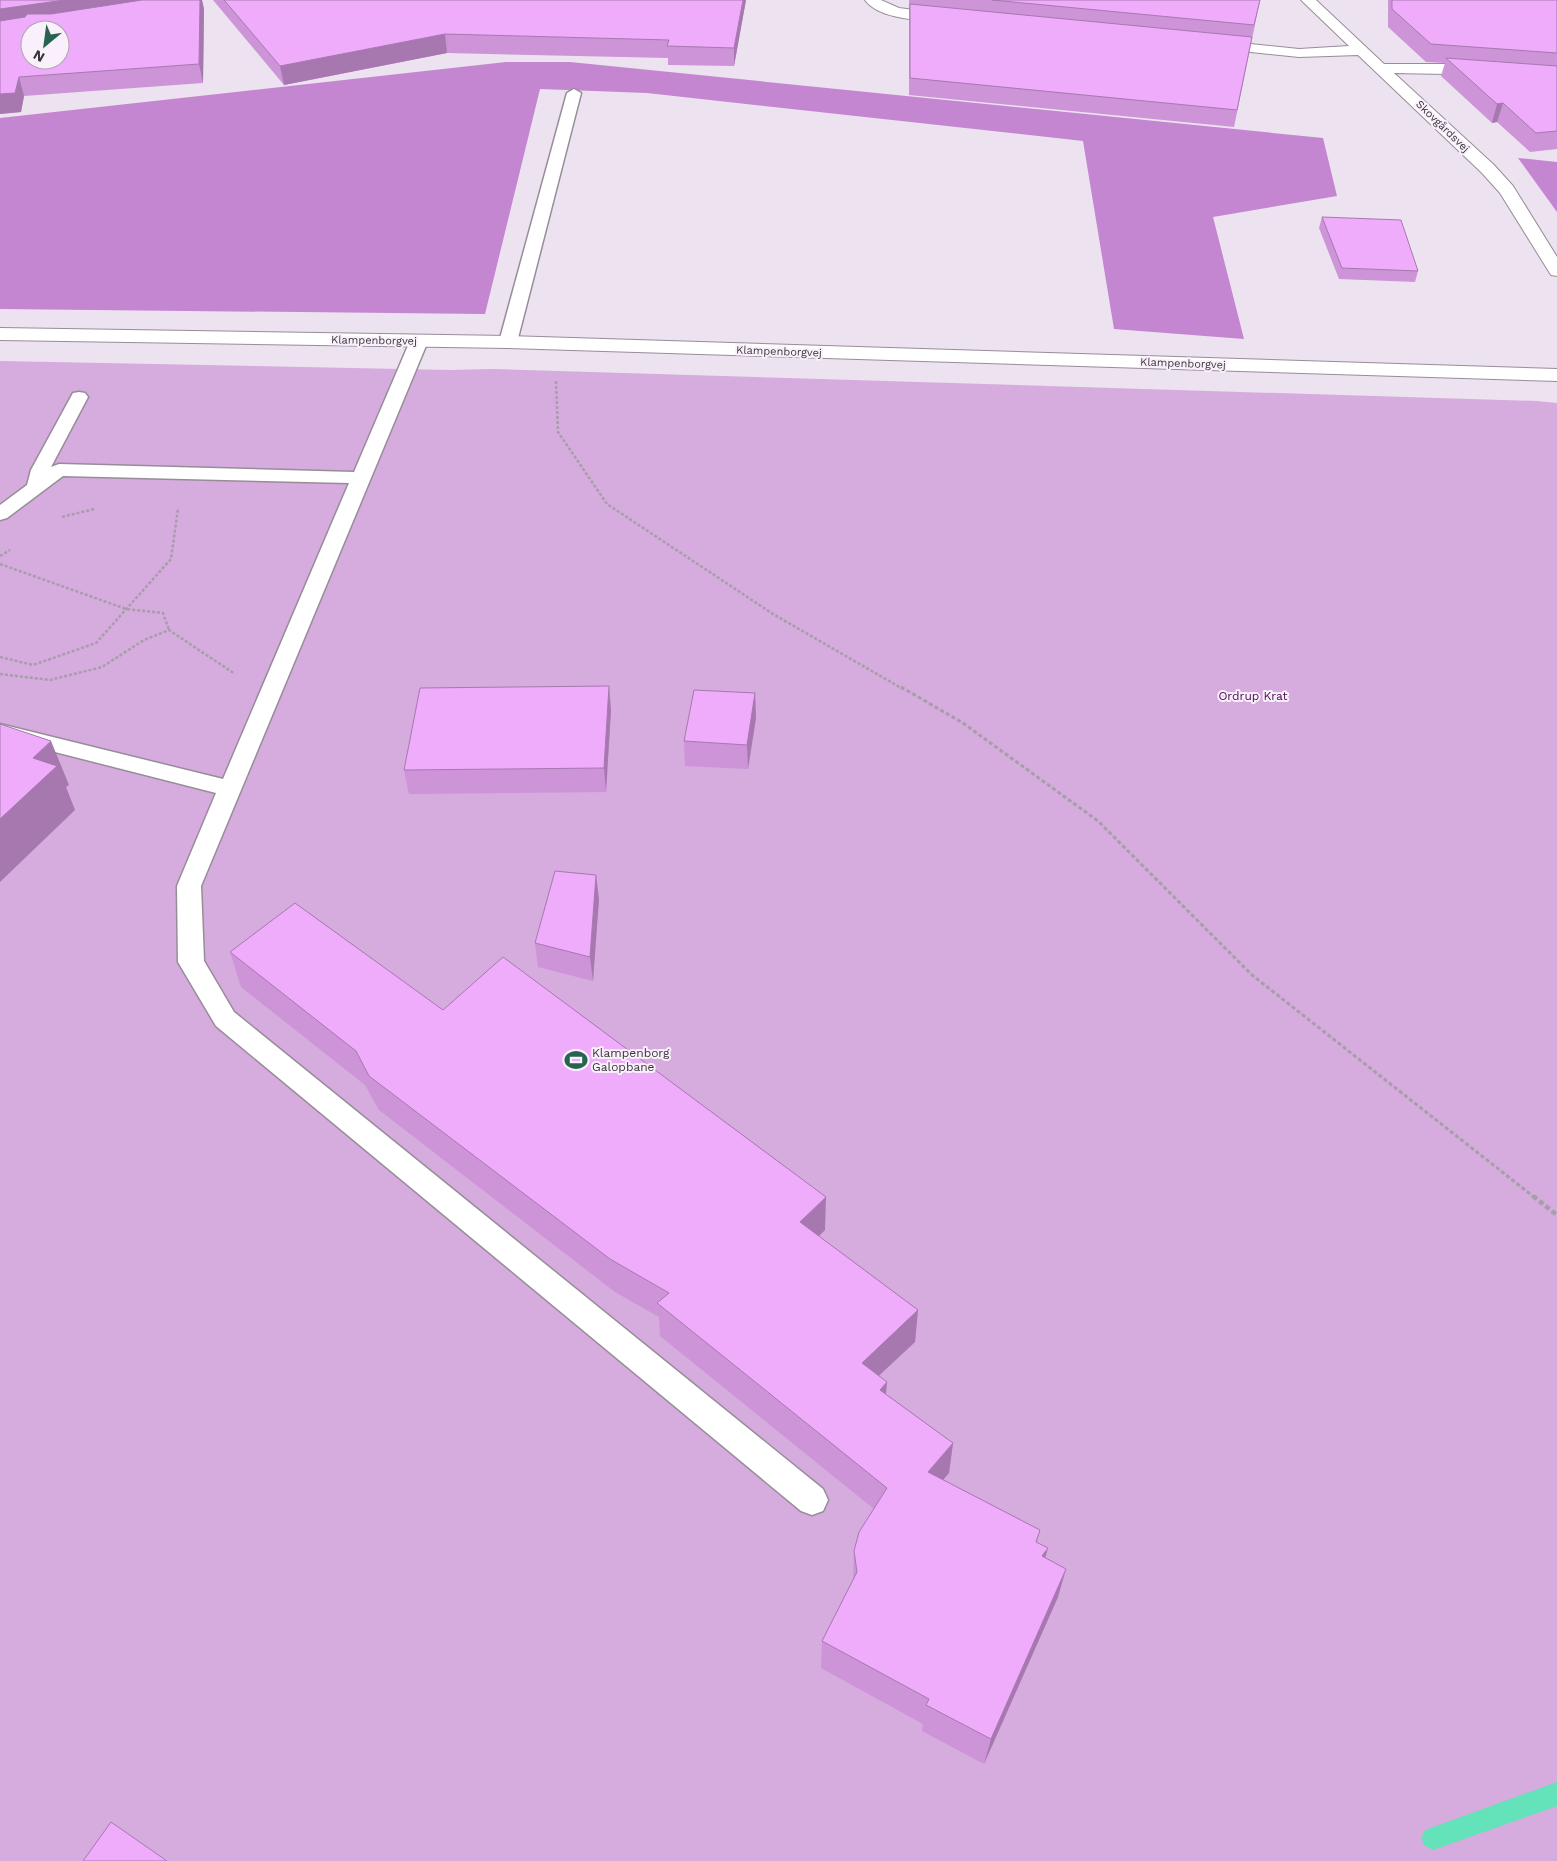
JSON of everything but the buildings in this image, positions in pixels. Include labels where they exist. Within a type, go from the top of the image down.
[{"type":"street","points":[[872,0],[898,12],[962,20]]},
{"type":"street","name":"Skovgårdsvej","points":[[1308,0],[1488,169],[1507,190],[1557,271]]},
{"type":"street","points":[[1200,43],[1299,53],[1362,50]]},
{"type":"street","points":[[1382,68],[1446,68],[1557,78]]},
{"type":"street","name":"Klampenborgvej","points":[[0,334],[508,342],[1557,375]]},
{"type":"lane","points":[[508,342],[574,93]]},
{"type":"lane","points":[[419,341],[189,886],[190,962],[225,1019],[812,1500]]},
{"type":"lane","points":[[36,487],[40,470],[78,397]]},
{"type":"lane","points":[[1,511],[59,470],[361,478]]},
{"type":"lane","points":[[0,731],[230,789]]},
{"type":"path","points":[[555,344],[558,432],[607,504],[772,614],[963,723],[1098,821],[1252,975],[1557,1215]]},
{"type":"path","points":[[57,519],[100,508]]},
{"type":"path","points":[[0,657],[33,665],[96,643],[170,559],[178,509]]},
{"type":"path","points":[[0,556],[16,546]]},
{"type":"path","points":[[0,564],[126,609],[163,613],[169,630],[268,697]]},
{"type":"path","points":[[0,674],[50,680],[102,667],[144,640],[169,630]]},
{"type":"green space","name":"Klampenborg Galopbane","points":[[0,361],[450,370],[491,369],[1557,403],[1557,1861],[0,1861]]},
{"type":"shaded area","points":[[506,62],[570,62],[1323,138],[1337,196],[1213,217],[1244,339],[1114,329],[1083,141],[647,93],[540,89],[485,314],[0,309],[0,118]]},
{"type":"shaded area","points":[[1518,158],[1557,162],[1557,212]]},
{"type":"waterway","points":[[1433,1838],[1557,1794]]},
{"type":"place","name":"Klampenborg Galopbane","points":[[576,1060]]},
{"type":"park label","name":"Ordrup Krat","points":[[1253,696]]}]
